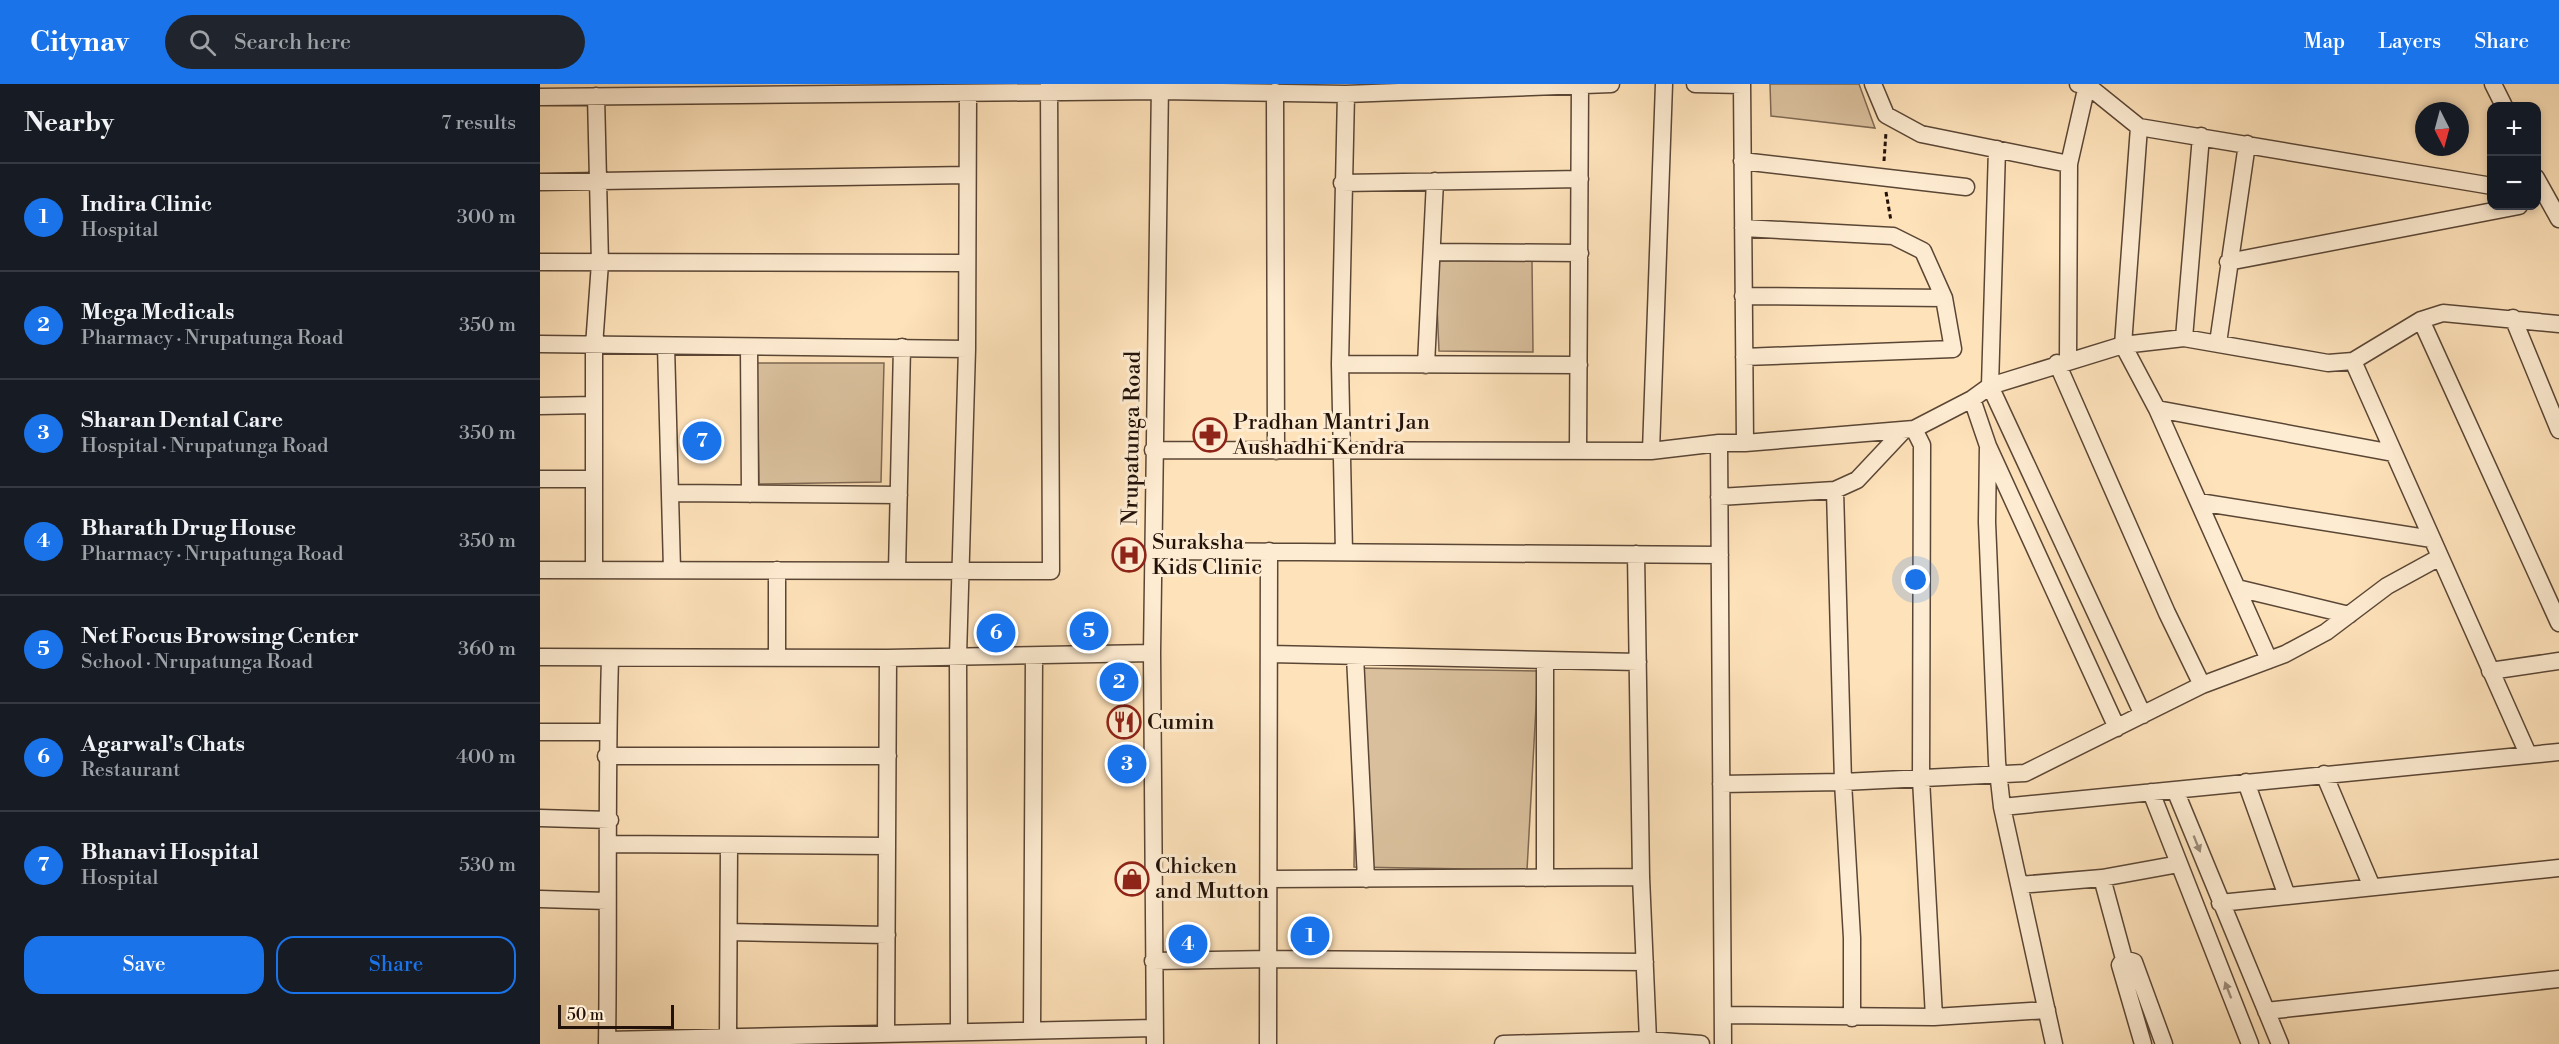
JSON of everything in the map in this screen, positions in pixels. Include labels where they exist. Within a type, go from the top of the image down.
[{"type":"street","points":[[1578,451],[1580,84]]},
{"type":"street","points":[[548,93],[596,96],[968,94],[1049,89],[1160,88],[1346,94],[1364,88],[1611,84]]},
{"type":"street","points":[[1651,451],[1664,84]]},
{"type":"street","points":[[1695,84],[1742,85],[1744,443]]},
{"type":"street","points":[[1873,84],[1886,115],[1921,134],[2069,164]]},
{"type":"street","points":[[2493,84],[2502,102]]},
{"type":"street","points":[[2202,685],[2167,613],[2063,362],[2069,164],[2083,85],[2139,127],[2487,185]]},
{"type":"street","name":"Nrupatunga Road","points":[[1154,1036],[1153,450],[1160,88]]},
{"type":"street","points":[[540,570],[1051,571],[1049,89]]},
{"type":"street","points":[[1275,92],[1276,451]]},
{"type":"street","points":[[959,1032],[958,657],[967,349],[965,263],[968,94]]},
{"type":"street","points":[[1344,552],[1340,449],[1340,364],[1342,183],[1346,94]]},
{"type":"street","points":[[594,569],[594,346],[600,263],[596,96]]},
{"type":"street","points":[[2139,127],[2123,345],[2157,409],[2269,660]]},
{"type":"street","points":[[2184,338],[2201,136]]},
{"type":"street","points":[[2218,342],[2247,144]]},
{"type":"street","points":[[1997,149],[1990,386],[2143,715]]},
{"type":"street","points":[[1742,160],[1966,187]]},
{"type":"street","points":[[540,183],[967,175]]},
{"type":"street","points":[[1342,183],[1580,179]]},
{"type":"street","points":[[1426,365],[1435,181]]},
{"type":"street","points":[[2543,201],[2559,219]]},
{"type":"street","points":[[2228,262],[2498,210]]},
{"type":"street","points":[[1743,228],[1893,236],[1923,251],[1944,298],[1953,350],[1744,357]]},
{"type":"street","points":[[1433,252],[1580,253]]},
{"type":"street","points":[[540,262],[965,263]]},
{"type":"street","points":[[1743,296],[1944,298]]},
{"type":"street","points":[[1719,497],[1835,490],[1857,480],[1909,430],[1972,399],[1990,386],[2123,345],[2184,338],[2218,342],[2328,363],[2353,362],[2421,320],[2443,313],[2559,324]]},
{"type":"street","points":[[2513,318],[2559,430]]},
{"type":"street","points":[[2421,320],[2559,623]]},
{"type":"street","points":[[540,344],[967,349]]},
{"type":"street","points":[[666,346],[672,493],[672,569]]},
{"type":"street","points":[[749,347],[750,494]]},
{"type":"street","points":[[897,571],[902,347]]},
{"type":"street","points":[[2353,362],[2528,754]]},
{"type":"street","points":[[1340,364],[1579,365]]},
{"type":"street","points":[[1972,399],[1988,446],[2117,728]]},
{"type":"street","points":[[540,406],[594,405]]},
{"type":"street","points":[[2157,409],[2394,453]]},
{"type":"street","points":[[1153,450],[1651,451],[1719,443],[1909,430]]},
{"type":"street","points":[[1909,430],[1922,445],[1921,779],[1934,1017]]},
{"type":"street","points":[[1719,443],[1723,1044]]},
{"type":"street","points":[[1988,446],[1988,522],[1998,775],[2002,807],[2054,1044]]},
{"type":"street","points":[[540,479],[594,479]]},
{"type":"street","points":[[1835,490],[1843,782],[1852,938],[1852,1018]]},
{"type":"street","points":[[672,493],[899,495]]},
{"type":"street","points":[[2199,502],[2432,539]]},
{"type":"street","points":[[1154,551],[1720,555]]},
{"type":"street","points":[[1268,1044],[1269,551]]},
{"type":"street","points":[[1636,554],[1641,877],[1648,1040]]},
{"type":"street","points":[[1722,784],[1843,782],[2025,773],[2202,685],[2269,660],[2326,632],[2388,586],[2440,556]]},
{"type":"street","points":[[777,570],[777,658]]},
{"type":"street","points":[[2237,588],[2349,615]]},
{"type":"street","points":[[540,657],[888,658],[1152,653]]},
{"type":"street","points":[[1270,654],[1638,662]]},
{"type":"street","points":[[1356,656],[1366,879]]},
{"type":"street","points":[[1032,1031],[1034,657]]},
{"type":"street","points":[[886,1034],[888,658]]},
{"type":"street","points":[[610,659],[606,756],[610,820],[607,901],[607,1042],[728,1038],[841,1040],[886,1034],[1032,1031],[1154,1036]]},
{"type":"street","points":[[1545,660],[1545,878]]},
{"type":"street","points":[[2490,670],[2559,661]]},
{"type":"street","points":[[540,732],[608,732]]},
{"type":"street","points":[[2002,807],[2559,752]]},
{"type":"street","points":[[606,756],[888,756]]},
{"type":"street","points":[[2324,774],[2372,887]]},
{"type":"street","points":[[2247,782],[2287,896]]},
{"type":"street","points":[[2175,789],[2280,1044]]},
{"type":"street","points":[[2151,792],[2250,1044]]},
{"type":"street","points":[[540,818],[610,820]]},
{"type":"street","points":[[609,844],[887,846]]},
{"type":"street","points":[[728,1038],[729,845]]},
{"type":"street","points":[[2019,885],[2102,878],[2179,864]]},
{"type":"street","points":[[2220,903],[2559,868]]},
{"type":"street","points":[[1269,879],[1641,877]]},
{"type":"street","points":[[2102,878],[2124,959],[2120,965],[2143,1044]]},
{"type":"street","points":[[540,899],[607,901]]},
{"type":"street","points":[[729,932],[888,935]]},
{"type":"street","points":[[1153,961],[1269,959],[1645,962]]},
{"type":"street","points":[[2124,959],[2134,963],[2164,1044]]},
{"type":"street","points":[[2266,1011],[2559,979]]},
{"type":"street","points":[[1723,1015],[1934,1017],[2047,1011]]},
{"type":"street","points":[[1503,1044],[1648,1040],[1701,1044]]},
{"type":"path","points":[[1886,115],[1884,176],[1893,236]]},
{"type":"shaded area","points":[[1770,84],[1859,84],[1875,128],[1771,116]]},
{"type":"shaded area","points":[[1532,260],[1533,352],[1439,351],[1435,261]]},
{"type":"shaded area","points":[[757,363],[884,363],[881,482],[759,484]]},
{"type":"shaded area","points":[[1356,668],[1538,671],[1527,870],[1354,867]]},
{"type":"place","name":"Pradhan Mantri Jan Aushadhi Kendra","points":[[1210,435]]},
{"type":"place","name":"Bhanavi Hospital","points":[[702,441]]},
{"type":"place","name":"Suraksha Kids Clinic","points":[[1129,555]]},
{"type":"place","name":"Net Focus Browsing Center","points":[[1089,631]]},
{"type":"place","name":"Agarwal's Chats","points":[[996,633]]},
{"type":"place","name":"Mega Medicals","points":[[1119,682]]},
{"type":"place","name":"Cumin","points":[[1124,722]]},
{"type":"place","name":"Sharan Dental Care","points":[[1127,764]]},
{"type":"place","name":"Chicken and Mutton","points":[[1132,879]]},
{"type":"place","name":"Indira Clinic","points":[[1310,936]]},
{"type":"place","name":"Bharath Drug House","points":[[1188,944]]}]
